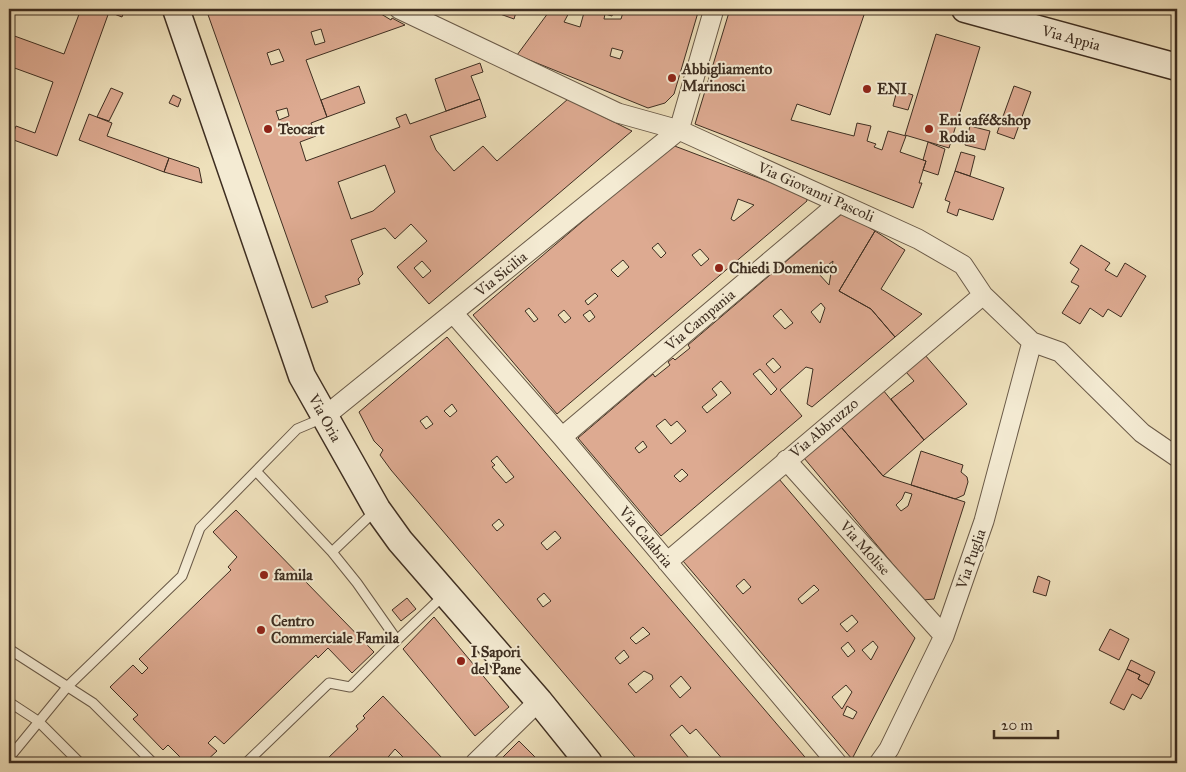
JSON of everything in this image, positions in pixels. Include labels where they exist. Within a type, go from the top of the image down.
[{"type":"main road","name":"Via Oria","points":[[176,9],[302,376],[324,417],[377,509],[400,541],[539,700],[589,763]]},
{"type":"main road","name":"Via Appia","points":[[965,9],[1177,67]]},
{"type":"street","name":"Via Giovanni Pascoli","points":[[399,9],[618,113],[679,130],[918,239],[963,265],[982,295],[1032,342],[1060,352],[1142,433],[1177,457]]},
{"type":"street","points":[[679,130],[714,9]]},
{"type":"street","name":"Via Sicilia","points":[[324,417],[679,130]]},
{"type":"street","name":"Via Campania","points":[[562,437],[839,203]]},
{"type":"street","name":"Via Abbruzzo","points":[[667,562],[982,295]]},
{"type":"street","name":"Via Calabria","points":[[453,313],[562,437],[837,763]]},
{"type":"street","name":"Via Puglia","points":[[879,763],[889,749],[944,636],[984,521],[1032,342]]},
{"type":"street","name":"Via Molise","points":[[786,460],[944,636]]},
{"type":"street","points":[[475,763],[539,700]]},
{"type":"lane","points":[[11,763],[9,759],[68,686],[182,576],[200,528],[297,429],[324,417]]},
{"type":"lane","points":[[256,471],[332,552],[357,583],[397,640]]},
{"type":"lane","points":[[332,552],[377,509]]},
{"type":"lane","points":[[246,763],[329,683],[350,687],[446,593]]},
{"type":"lane","points":[[9,649],[93,703],[152,763]]},
{"type":"lane","points":[[9,702],[38,721],[80,763]]},
{"type":"building","points":[[81,9],[125,9],[122,17],[109,12],[57,156],[11,139],[16,126],[35,133],[53,82],[9,66],[9,34],[64,54]]},
{"type":"building","points":[[206,9],[269,9],[270,13],[277,11],[276,9],[373,9],[391,20],[392,18],[405,25],[306,60],[327,117],[311,123],[316,136],[300,142],[306,161],[400,127],[396,118],[406,114],[410,124],[480,99],[486,117],[430,136],[436,150],[454,171],[483,146],[497,161],[568,99],[632,131],[429,304],[397,267],[427,241],[411,224],[395,239],[385,228],[351,240],[363,274],[358,279],[360,284],[325,296],[328,302],[312,308]],"holes":[[[321,29],[325,42],[315,45],[311,32]],[[279,49],[284,61],[271,65],[267,53]],[[287,108],[289,116],[279,120],[276,111]],[[385,165],[395,192],[373,211],[351,219],[338,182]],[[422,261],[431,271],[423,278],[414,268]]]},
{"type":"building","points":[[502,9],[517,9],[514,19],[500,14]]},
{"type":"building","points":[[551,9],[571,9],[564,22],[580,27],[585,9],[614,9],[612,16],[605,14],[604,19],[621,19],[624,9],[699,9],[674,94],[665,103],[648,108],[517,55]],"holes":[[[612,48],[623,51],[620,59],[610,56]]]},
{"type":"building","points":[[730,9],[866,9],[830,115],[797,104],[791,120],[854,136],[857,123],[871,126],[867,141],[876,144],[874,147],[882,150],[888,131],[906,136],[900,152],[926,161],[919,183],[922,183],[913,208],[695,124]]},
{"type":"building","points":[[936,34],[980,47],[949,148],[905,135]]},
{"type":"building","points":[[480,63],[483,72],[471,76],[480,99],[446,111],[435,79]]},
{"type":"building","points":[[359,86],[365,103],[327,117],[321,100]]},
{"type":"building","points":[[1014,86],[1031,92],[1014,139],[997,133]]},
{"type":"building","points":[[111,88],[123,93],[109,121],[97,117]]},
{"type":"building","points":[[897,90],[913,95],[908,110],[893,106]]},
{"type":"building","points":[[173,95],[181,99],[178,107],[169,103]]},
{"type":"building","points":[[89,114],[112,123],[107,136],[169,158],[164,172],[79,140]]},
{"type":"building","points":[[970,126],[990,131],[985,150],[965,145]]},
{"type":"building","points":[[928,142],[945,149],[938,175],[923,170],[926,161],[923,160]]},
{"type":"building","points":[[672,145],[806,196],[807,201],[557,414],[473,315]],"holes":[[[738,199],[754,205],[734,221],[731,219]],[[658,243],[666,253],[661,258],[652,248]],[[700,249],[709,259],[701,266],[692,255]],[[623,260],[629,267],[618,277],[611,270]],[[595,293],[598,296],[588,305],[585,301]],[[529,308],[538,319],[534,322],[525,311]],[[564,310],[571,318],[565,323],[558,315]],[[590,310],[595,317],[589,322],[583,315]]]},
{"type":"building","points":[[961,152],[975,156],[970,176],[955,171]]},
{"type":"building","points":[[169,158],[199,168],[202,183],[164,172]]},
{"type":"building","points":[[955,171],[1004,188],[993,220],[959,209],[957,216],[947,212],[950,202],[945,200]]},
{"type":"building","points":[[844,212],[875,231],[839,291],[871,309],[895,337],[812,407],[807,404],[813,369],[806,367],[780,390],[802,416],[661,536],[578,438],[653,374],[655,377],[670,365],[668,362],[673,358],[675,360],[690,348],[688,345]],"holes":[[[833,261],[829,285],[818,273]],[[821,303],[825,308],[820,323],[811,312]],[[781,309],[793,323],[785,329],[773,316]],[[773,358],[781,367],[774,373],[766,364]],[[760,369],[777,389],[771,395],[753,374]],[[721,381],[731,393],[707,413],[702,407],[717,395],[712,389]],[[665,419],[671,426],[677,421],[686,431],[671,444],[656,426]],[[643,441],[647,447],[639,453],[635,448]],[[682,469],[688,475],[680,482],[674,476]]]},
{"type":"building","points":[[875,231],[905,250],[881,289],[922,314],[895,337],[871,309],[839,291]]},
{"type":"building","points":[[1081,245],[1110,263],[1105,270],[1117,277],[1125,263],[1146,276],[1121,317],[1108,309],[1103,317],[1090,308],[1080,324],[1062,313],[1079,286],[1071,282],[1079,269],[1070,263]]},
{"type":"building","points":[[447,337],[810,763],[726,763],[696,729],[690,734],[682,725],[670,735],[693,763],[640,763],[391,470],[380,455],[383,450],[374,441],[359,412]],"holes":[[[452,404],[457,411],[450,417],[444,411]],[[427,416],[433,424],[426,429],[420,421]],[[497,456],[514,477],[506,483],[492,467],[495,465],[491,461]],[[499,519],[504,525],[497,531],[492,525]],[[555,531],[561,538],[547,550],[541,543]],[[544,593],[551,601],[543,607],[537,599]],[[643,627],[650,634],[636,644],[630,638]],[[624,650],[629,657],[620,664],[615,658]],[[644,671],[652,675],[653,679],[636,693],[628,684]],[[681,676],[691,688],[680,698],[670,686]]]},
{"type":"building","points":[[925,355],[967,404],[924,440],[891,399],[914,381],[906,372]]},
{"type":"building","points":[[883,390],[924,440],[883,476],[841,427]]},
{"type":"building","points":[[841,427],[883,476],[965,502],[934,599],[923,600],[804,458]],"holes":[[[905,492],[912,494],[908,506],[901,511],[896,505],[902,499]]]},
{"type":"building","points":[[921,451],[963,465],[961,472],[967,477],[968,482],[964,495],[955,499],[911,485]]},
{"type":"building","points":[[779,479],[915,638],[852,759],[683,561]],"holes":[[[744,579],[751,587],[743,594],[736,586]],[[814,585],[819,590],[802,604],[798,599]],[[852,615],[858,622],[847,632],[840,624]],[[873,641],[878,647],[871,660],[862,650]],[[848,642],[855,651],[848,657],[841,648]],[[846,685],[852,692],[842,709],[832,697]],[[847,706],[857,712],[853,719],[843,715]]]},
{"type":"building","name":"Centro Commerciale Famila","points":[[236,510],[374,652],[352,673],[328,648],[318,658],[316,655],[224,744],[215,736],[208,743],[217,751],[204,763],[186,763],[168,745],[163,750],[133,719],[138,715],[110,687],[133,665],[142,674],[148,668],[139,659],[231,570],[228,567],[237,557],[213,532]]},
{"type":"building","points":[[1038,576],[1050,581],[1046,596],[1033,592]]},
{"type":"building","points":[[407,598],[416,609],[401,621],[392,610]]},
{"type":"building","points":[[434,617],[509,707],[475,736],[403,649]]},
{"type":"building","points":[[1110,629],[1129,639],[1119,660],[1099,650]]},
{"type":"building","points":[[1131,660],[1155,672],[1149,685],[1138,679],[1140,675],[1127,669]]},
{"type":"building","points":[[1127,669],[1140,675],[1138,679],[1149,685],[1141,699],[1132,694],[1124,710],[1110,703]]},
{"type":"building","points":[[383,696],[443,759],[438,763],[409,763],[395,749],[383,763],[319,763],[324,758],[326,760],[358,729],[356,726],[365,718],[363,716]]},
{"type":"building","points":[[519,741],[541,763],[497,763]]},
{"type":"place","name":"Abbigliamento Marinosci","points":[[672,78]]},
{"type":"place","name":"ENI","points":[[867,89]]},
{"type":"place","name":"Teocart","points":[[268,129]]},
{"type":"place","name":"Eni café&shop Rodia","points":[[929,129]]},
{"type":"place","name":"Chiedi Domenico","points":[[719,268]]},
{"type":"place","name":"famila","points":[[264,575]]},
{"type":"place","name":"Centro Commerciale Famila","points":[[261,630]]},
{"type":"place","name":"I Sapori del Pane","points":[[461,661]]}]
